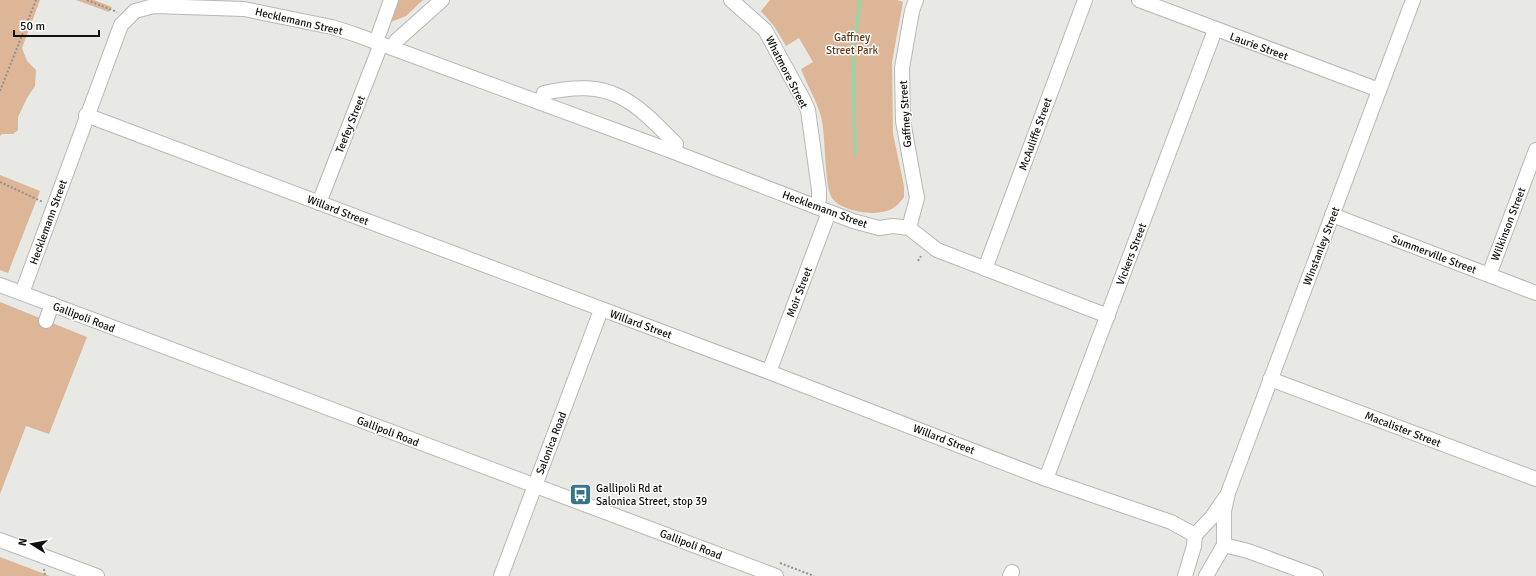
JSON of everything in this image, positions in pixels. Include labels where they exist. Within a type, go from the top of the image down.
[{"type":"street","name":"Teefey Street","points":[[319,203],[383,45],[391,0]]},
{"type":"street","points":[[383,45],[396,41],[442,0]]},
{"type":"street","name":"Whatmore Street","points":[[731,0],[765,30],[804,99],[808,110],[819,199],[822,209]]},
{"type":"street","name":"Gaffney Street","points":[[909,228],[917,198],[904,128],[902,68],[912,11],[916,0]]},
{"type":"street","name":"McAuliffe Street","points":[[985,269],[1085,0]]},
{"type":"street","name":"Laurie Street","points":[[1139,0],[1215,30],[1379,90]]},
{"type":"street","name":"Winstanley Street","points":[[1206,576],[1222,544],[1224,511],[1228,493],[1413,0]]},
{"type":"street","name":"Hecklemann Street","points":[[22,293],[86,116],[121,25],[134,11],[154,6],[244,9],[332,28],[383,45],[674,152],[822,209],[872,226],[883,228],[899,226],[909,228]]},
{"type":"street","name":"Vickers Street","points":[[1046,478],[1215,30]]},
{"type":"street","points":[[541,103],[544,93],[558,90],[586,88],[610,92],[629,100],[644,111],[676,144],[674,152]]},
{"type":"street","name":"Willard Street","points":[[86,116],[769,372],[1046,478],[1171,522],[1197,536]]},
{"type":"street","name":"Wilkinson Street","points":[[1489,275],[1536,150]]},
{"type":"street","name":"Moir Street","points":[[769,372],[822,209]]},
{"type":"street","name":"Summerville Street","points":[[1332,215],[1536,293]]},
{"type":"street","points":[[909,228],[937,250],[1108,316]]},
{"type":"street","name":"Gallipoli Road","points":[[0,285],[776,576]]},
{"type":"street","points":[[46,321],[52,304]]},
{"type":"street","name":"Salonica Road","points":[[501,576],[601,310]]},
{"type":"street","name":"Macalister Street","points":[[1270,379],[1536,479]]},
{"type":"street","name":"Winstanley Street","points":[[1185,576],[1197,536],[1228,493]]},
{"type":"street","points":[[1206,526],[1216,527],[1222,544],[1215,556],[1204,556],[1200,554],[1197,536],[1206,526]]},
{"type":"street","points":[[0,540],[97,576]]},
{"type":"street","points":[[1222,544],[1248,551],[1295,572],[1316,576]]},
{"type":"path","points":[[0,91],[36,0]]},
{"type":"path","points":[[87,0],[110,8],[126,18]]},
{"type":"path","points":[[0,182],[43,202]]},
{"type":"path","points":[[918,261],[921,256]]},
{"type":"green space","points":[[0,0],[40,0],[22,48],[27,61],[36,70],[35,86],[27,98],[18,117],[18,130],[13,134],[2,134],[0,136]]},
{"type":"green space","points":[[76,0],[94,0],[112,7],[109,12]]},
{"type":"green space","points":[[399,0],[423,0],[406,16],[391,22]]},
{"type":"green space","name":"Gaffney Street Park","points":[[770,0],[897,0],[903,2],[892,62],[893,134],[904,186],[904,197],[895,207],[883,212],[863,212],[845,208],[835,202],[832,198],[829,192],[826,172],[823,125],[817,105],[801,69],[813,62],[799,38],[786,46],[774,26],[761,11]]},
{"type":"green space","points":[[0,175],[40,191],[8,273],[0,270]]},
{"type":"green space","points":[[0,302],[87,337],[49,434],[26,426],[0,494]]},
{"type":"green space","points":[[0,557],[50,576],[0,576]]},
{"type":"waterway","points":[[855,154],[853,53],[860,0]]},
{"type":"place","name":"Gallipoli Rd at Salonica Street, stop 39","points":[[581,494]]}]
